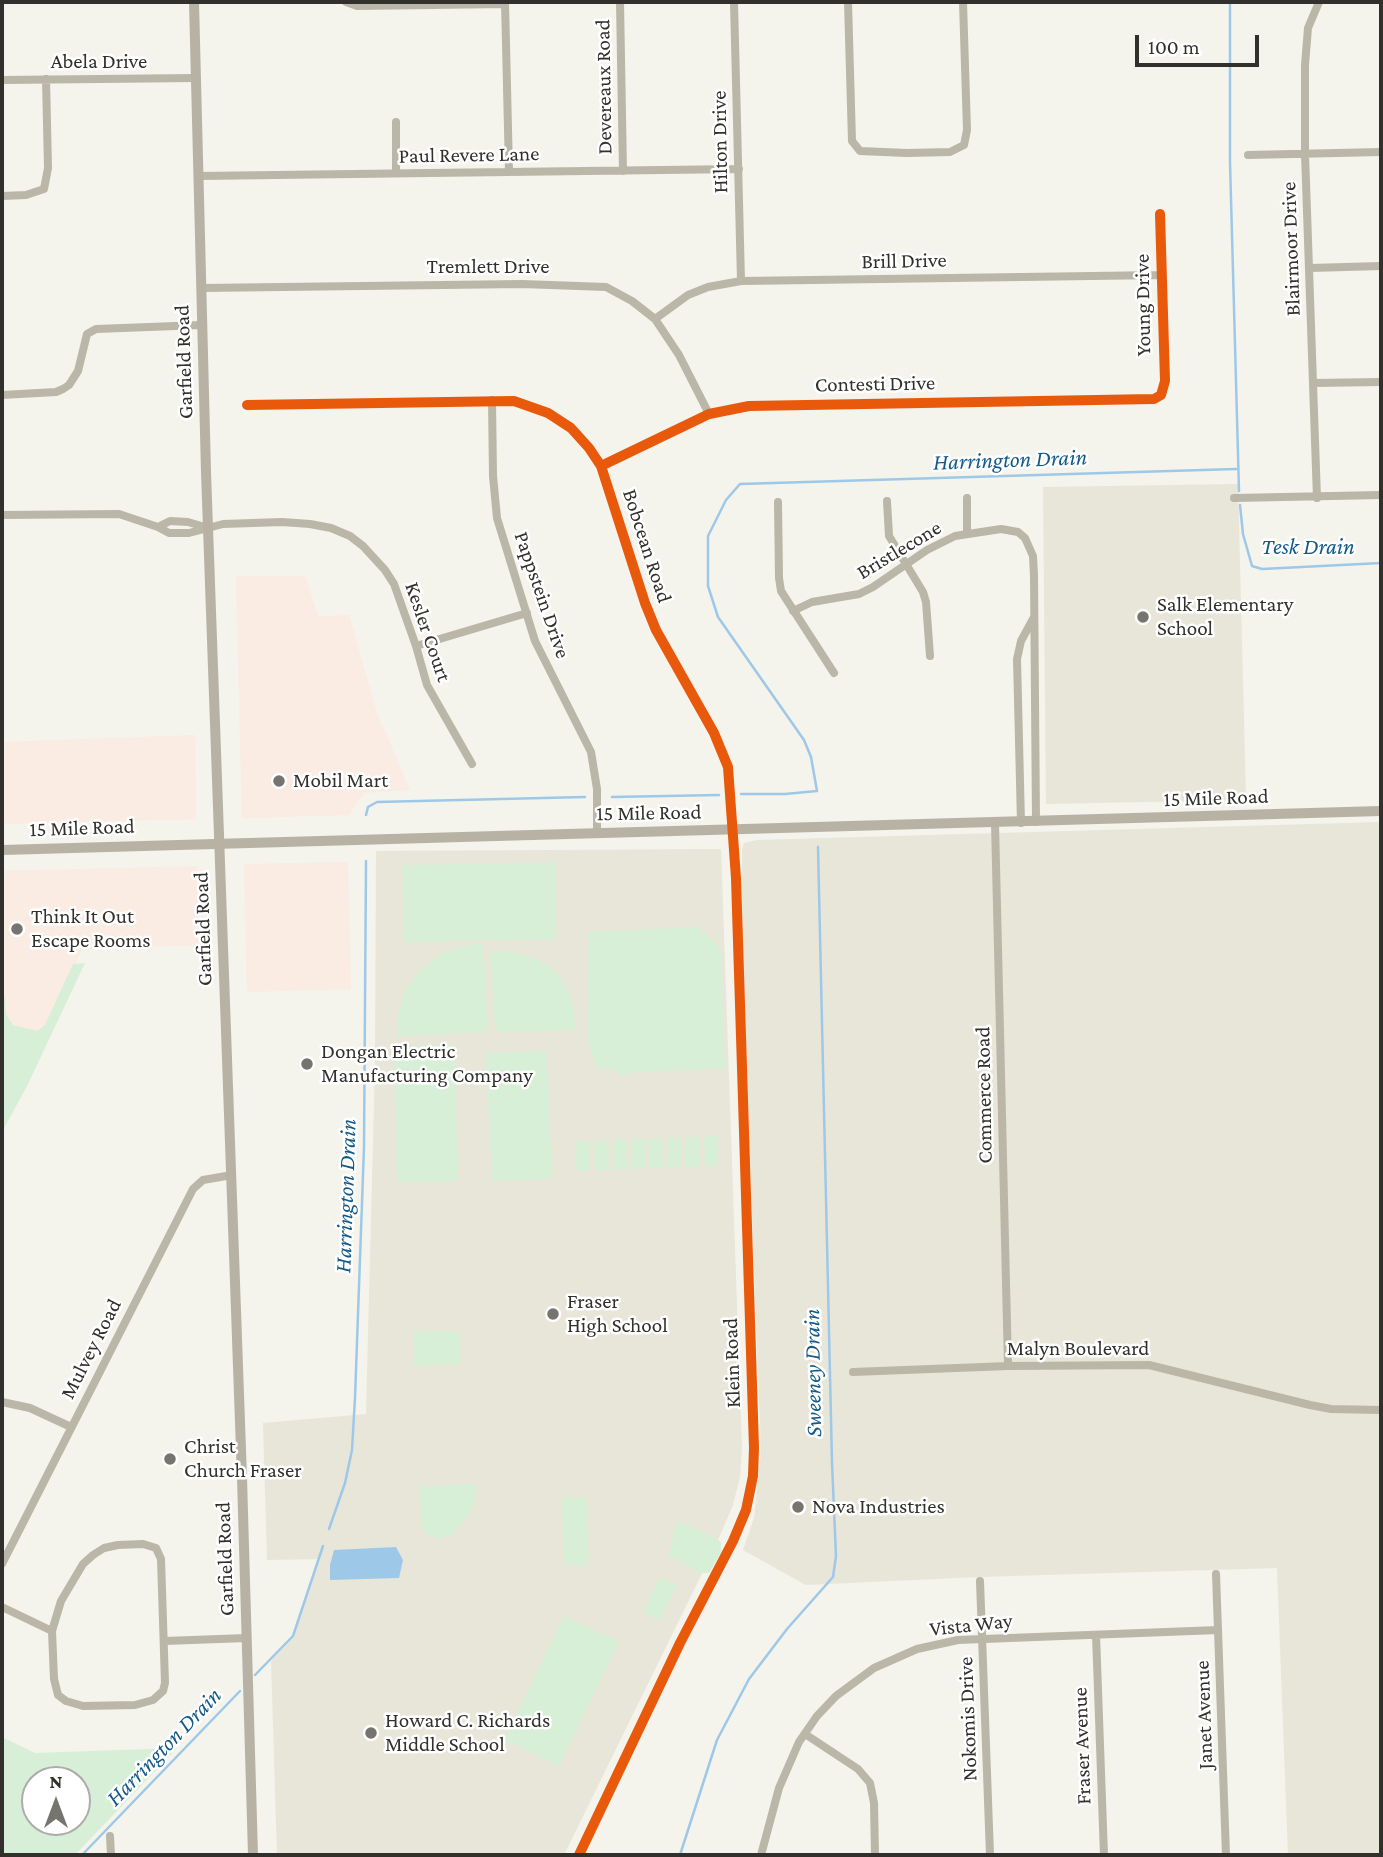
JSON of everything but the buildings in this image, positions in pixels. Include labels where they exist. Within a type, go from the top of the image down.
[{"type":"main road","name":"Garfield Road","points":[[194,2],[208,528],[253,1855]]},
{"type":"main road","name":"15 Mile Road","points":[[2,850],[1381,811]]},
{"type":"street","points":[[346,2],[357,6],[505,3],[509,171]]},
{"type":"street","name":"Devereaux Road","points":[[620,2],[623,171]]},
{"type":"street","name":"Hilton Drive","points":[[734,2],[740,281]]},
{"type":"street","points":[[848,2],[850,134],[855,147],[860,152],[867,153],[907,153],[950,152],[964,145],[967,130],[963,2]]},
{"type":"street","name":"Blairmoor Drive","points":[[1317,498],[1305,154],[1306,37],[1310,18],[1320,2]]},
{"type":"street","name":"Abela Drive","points":[[2,80],[196,78]]},
{"type":"street","points":[[2,196],[26,195],[44,189],[48,168],[46,79]]},
{"type":"street","points":[[396,122],[396,173]]},
{"type":"street","points":[[1248,155],[1381,152]]},
{"type":"street","name":"Paul Revere Lane","points":[[199,176],[739,169]]},
{"type":"street","name":"Young Drive","points":[[1160,214],[1164,381],[1161,395]]},
{"type":"street","points":[[1310,268],[1381,266]]},
{"type":"street","name":"Brill Drive","points":[[655,319],[688,295],[708,287],[740,281],[1162,275]]},
{"type":"street","name":"Tremlett Drive","points":[[202,288],[590,285],[619,292],[655,319],[679,355],[709,414]]},
{"type":"street","points":[[2,395],[56,392],[69,385],[78,371],[86,334],[96,329],[202,326]]},
{"type":"street","points":[[1314,383],[1381,382]]},
{"type":"street","name":"Contesti Drive","points":[[601,466],[709,414],[731,408],[768,405],[1145,400],[1161,395]]},
{"type":"street","name":"Bobcean Road","points":[[247,405],[492,400],[525,404],[548,413],[581,438],[601,466],[656,630],[714,733],[725,758],[730,782],[732,830]]},
{"type":"street","name":"Pappstein Drive","points":[[492,400],[494,502],[527,613],[544,659],[591,751],[597,789],[597,833]]},
{"type":"street","points":[[1234,498],[1381,495]]},
{"type":"street","points":[[967,498],[967,533]]},
{"type":"street","points":[[887,501],[889,536],[923,592],[926,602],[930,656]]},
{"type":"street","points":[[778,502],[779,578],[782,591],[834,673]]},
{"type":"street","name":"Kesler Court","points":[[2,515],[110,513],[158,527],[170,521],[188,522],[208,528],[223,524],[282,522],[331,528],[350,536],[363,546],[394,584],[434,701],[472,764]]},
{"type":"street","name":"Bristlecone","points":[[793,611],[812,602],[859,594],[944,541],[967,533],[1001,529],[1017,532],[1025,538],[1033,556],[1036,822]]},
{"type":"street","points":[[416,646],[527,613]]},
{"type":"street","name":"Bristlecone","points":[[1021,823],[1017,659],[1021,641],[1035,617]]},
{"type":"street","name":"Commerce Road","points":[[995,823],[1008,1366]]},
{"type":"street","name":"Klein Road","points":[[579,1855],[680,1643],[733,1541],[746,1510],[752,1476],[754,1425],[732,830]]},
{"type":"street","name":"Mulvey Road","points":[[2,1564],[193,1189],[203,1180],[232,1175]]},
{"type":"street","name":"Malyn Boulevard","points":[[853,1372],[1008,1366],[1149,1365],[1310,1405],[1331,1409],[1381,1410]]},
{"type":"street","points":[[2,1402],[30,1408],[71,1427]]},
{"type":"street","points":[[143,1544],[156,1548],[161,1559],[164,1641],[165,1683],[159,1696],[145,1703],[83,1706],[61,1698],[56,1690],[52,1631],[61,1601],[83,1564],[104,1548],[143,1544]]},
{"type":"street","name":"Janet Avenue","points":[[1216,1574],[1226,1855]]},
{"type":"street","name":"Nokomis Drive","points":[[980,1581],[990,1855]]},
{"type":"street","points":[[2,1607],[52,1631]]},
{"type":"street","name":"Vista Way","points":[[761,1855],[783,1777],[805,1734],[836,1696],[874,1668],[917,1648],[948,1642],[1218,1630]]},
{"type":"street","name":"Fraser Avenue","points":[[1096,1635],[1104,1855]]},
{"type":"street","points":[[164,1641],[247,1638]]},
{"type":"street","points":[[805,1734],[858,1769],[870,1783],[874,1803],[875,1855]]},
{"type":"street","points":[[110,1836],[111,1855]]},
{"type":"shaded area","name":"Salk Elementary School","points":[[1238,484],[1246,800],[1046,804],[1043,487]]},
{"type":"shaded area","points":[[236,576],[305,576],[318,617],[349,615],[377,713],[410,790],[364,793],[349,815],[242,818]]},
{"type":"shaded area","points":[[195,735],[196,819],[2,824],[2,742]]},
{"type":"shaded area","points":[[1381,822],[1381,1855],[1288,1855],[1277,1568],[806,1585],[743,1550],[754,1518],[761,1452],[742,935],[742,850],[744,843],[757,840]]},
{"type":"shaded area","name":"Fraser High School","points":[[721,849],[742,1448],[740,1477],[733,1505],[716,1545],[564,1855],[277,1855],[271,1661],[294,1636],[320,1559],[267,1560],[263,1423],[366,1414],[375,1065],[376,851]]},
{"type":"shaded area","points":[[348,862],[351,989],[247,992],[244,864]]},
{"type":"shaded area","points":[[197,866],[200,945],[82,949],[20,1095],[6,1119],[2,871]]},
{"type":"green space","points":[[555,862],[556,939],[404,942],[402,865]]},
{"type":"green space","points":[[698,927],[721,949],[725,1068],[638,1072],[619,1076],[618,1072],[612,1069],[601,1069],[594,1064],[591,1046],[588,1045],[587,932]]},
{"type":"green space","points":[[472,944],[483,944],[488,1027],[484,1032],[398,1036],[398,1017],[404,993],[419,971],[442,953]]},
{"type":"green space","points":[[510,951],[536,959],[559,975],[572,998],[576,1030],[500,1032],[495,1027],[490,953]]},
{"type":"green space","points":[[85,963],[27,1086],[2,1132],[2,993],[5,997],[6,1014],[13,1025],[37,1031],[45,1025],[73,964]]},
{"type":"green space","points":[[454,1044],[458,1181],[397,1182],[393,1045]]},
{"type":"green space","points":[[547,1051],[552,1179],[492,1181],[486,1053]]},
{"type":"green space","points":[[717,1136],[718,1166],[705,1166],[704,1137]]},
{"type":"green space","points":[[681,1137],[682,1167],[668,1168],[667,1138]]},
{"type":"green space","points":[[685,1137],[699,1137],[700,1167],[686,1167]]},
{"type":"green space","points":[[645,1138],[646,1168],[632,1169],[631,1139]]},
{"type":"green space","points":[[662,1138],[663,1168],[650,1168],[649,1139]]},
{"type":"green space","points":[[626,1139],[627,1169],[614,1170],[613,1140]]},
{"type":"green space","points":[[608,1140],[609,1170],[595,1170],[594,1141]]},
{"type":"green space","points":[[575,1141],[589,1141],[590,1171],[576,1171]]},
{"type":"green space","points":[[460,1331],[461,1364],[414,1366],[413,1332]]},
{"type":"green space","points":[[476,1484],[475,1499],[470,1512],[451,1536],[439,1538],[428,1535],[422,1529],[420,1486]]},
{"type":"green space","points":[[586,1497],[588,1562],[583,1565],[570,1565],[564,1563],[561,1498]]},
{"type":"green space","points":[[681,1522],[721,1542],[721,1552],[709,1573],[701,1573],[669,1556],[675,1526]]},
{"type":"green space","points":[[660,1577],[677,1585],[660,1620],[643,1612]]},
{"type":"green space","points":[[564,1616],[619,1642],[559,1766],[504,1740]]},
{"type":"green space","points":[[2,1737],[35,1753],[177,1748],[75,1855],[2,1855]]},
{"type":"water","points":[[396,1547],[403,1560],[399,1578],[330,1580],[334,1550]]},
{"type":"waterway","name":"Harrington Drain","points":[[1230,2],[1230,162],[1239,491]]},
{"type":"waterway","name":"Harrington Drain","points":[[741,794],[817,791],[811,757],[804,740],[718,617],[708,586],[708,536],[726,500],[740,484],[1236,469]]},
{"type":"waterway","name":"Tesk Drain","points":[[1240,505],[1243,534],[1252,566],[1262,569],[1381,563]]},
{"type":"waterway","name":"Harrington Drain","points":[[612,797],[719,795]]},
{"type":"waterway","name":"Harrington Drain","points":[[366,815],[368,807],[377,802],[585,797]]},
{"type":"waterway","name":"Sweeney Drain","points":[[680,1855],[717,1740],[749,1679],[787,1629],[833,1577],[836,1556],[818,847]]},
{"type":"waterway","name":"Harrington Drain","points":[[329,1529],[345,1483],[352,1450],[355,1398],[364,1147],[366,861]]},
{"type":"waterway","name":"Harrington Drain","points":[[255,1675],[293,1636],[323,1546]]},
{"type":"waterway","name":"Harrington Drain","points":[[82,1855],[240,1691]]},
{"type":"cycle path","points":[[601,466],[709,414],[749,406],[1154,399],[1161,395],[1165,381],[1160,214]]},
{"type":"cycle path","points":[[247,405],[514,401],[548,413],[571,428],[601,466],[656,630],[714,733],[728,767],[736,878],[753,1476],[746,1510],[733,1541],[680,1643],[579,1855]]},
{"type":"place","name":"Salk Elementary School","points":[[1143,617]]},
{"type":"place","name":"Mobil Mart","points":[[279,781]]},
{"type":"place","name":"Think It Out Escape Rooms","points":[[17,929]]},
{"type":"place","name":"Dongan Electric Manufacturing Company","points":[[307,1064]]},
{"type":"place","name":"Fraser High School","points":[[553,1314]]},
{"type":"place","name":"Christ Church Fraser","points":[[170,1459]]},
{"type":"place","name":"Nova Industries","points":[[798,1507]]},
{"type":"place","name":"Howard C. Richards Middle School","points":[[371,1733]]}]
